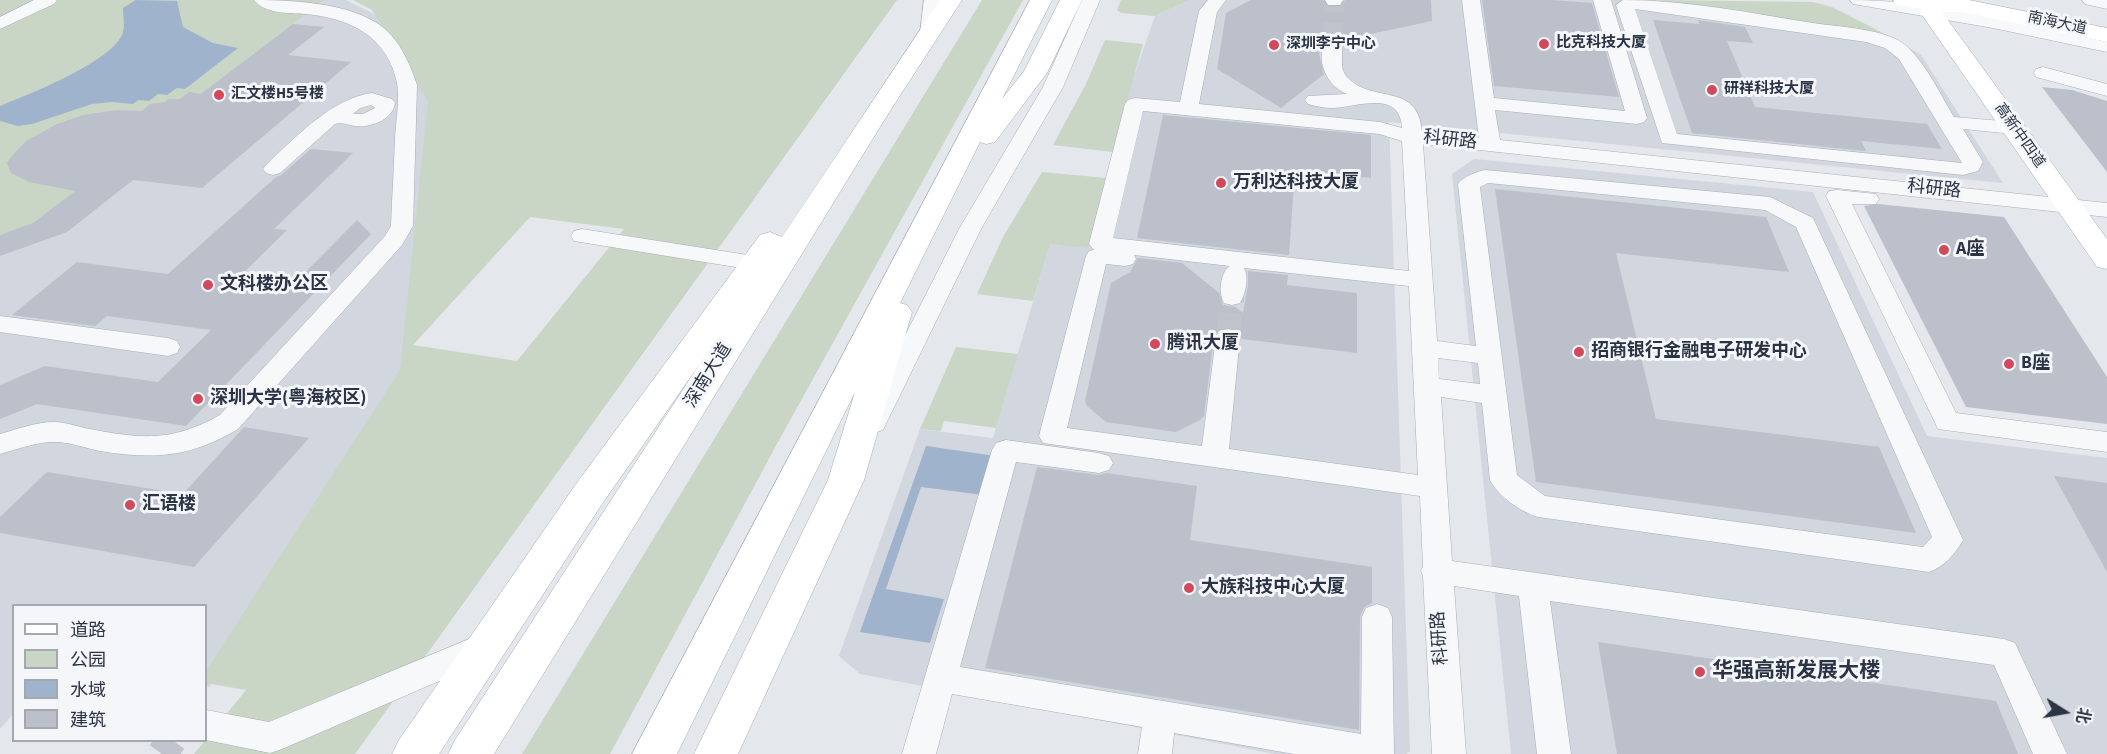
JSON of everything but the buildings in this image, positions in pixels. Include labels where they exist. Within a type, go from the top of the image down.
[{"type":"main road","points":[[929,33],[942,0]]},
{"type":"main road","name":"深南大道","points":[[470,754],[875,114],[951,0]]},
{"type":"main road","points":[[654,754],[1041,0]]},
{"type":"main road","points":[[1904,0],[2013,15]]},
{"type":"main road","name":"南海大道","points":[[2039,0],[2107,15]]},
{"type":"main road","points":[[940,193],[1035,73],[1068,6]]},
{"type":"main road","name":"南海大道","points":[[1933,6],[2013,15],[2107,35]]},
{"type":"main road","name":"高新中四道","points":[[1933,6],[2014,128],[2107,260]]},
{"type":"main road","points":[[414,754],[589,494],[754,263],[790,214],[875,114]]},
{"type":"main road","points":[[716,754],[846,480],[920,232]]},
{"type":"main road","points":[[589,494],[710,375]]},
{"type":"main road","points":[[439,754],[486,646]]},
{"type":"street","points":[[0,24],[48,0]]},
{"type":"street","points":[[0,444],[32,435],[56,432],[135,447],[160,448],[188,443],[212,433],[229,422],[394,240],[402,226],[396,104],[407,85],[404,70],[378,30],[360,19],[344,14],[282,7],[263,0]]},
{"type":"street","points":[[929,33],[933,0]]},
{"type":"street","points":[[846,480],[970,229],[1053,87],[1091,0]]},
{"type":"street","points":[[1190,103],[1208,10],[1217,0]]},
{"type":"street","points":[[1471,0],[1490,145]]},
{"type":"street","points":[[1484,103],[1637,118],[1602,0]]},
{"type":"street","points":[[1859,0],[1933,6],[2107,47]]},
{"type":"street","points":[[2091,0],[2107,4]]},
{"type":"street","points":[[1631,3],[1707,12],[1882,41],[1906,55],[1949,122],[1971,156],[1973,162],[1971,167],[1963,169],[1669,140],[1625,5],[1631,3]]},
{"type":"street","points":[[1190,103],[1380,128],[1412,137],[1408,112],[1393,101],[1352,89],[1335,78],[1332,66],[1333,42]]},
{"type":"street","points":[[2043,73],[2107,90]]},
{"type":"street","points":[[1315,100],[1332,102],[1378,96]]},
{"type":"street","points":[[273,169],[328,120],[342,114],[347,107],[365,99],[378,99],[396,104]]},
{"type":"street","points":[[1276,105],[1135,104],[1100,244],[1420,287]]},
{"type":"street","points":[[1949,122],[2014,128]]},
{"type":"street","name":"科研路","points":[[1449,754],[1436,571],[1412,137],[2068,204],[2107,210]]},
{"type":"street","points":[[1485,176],[1770,204],[1805,223],[1948,540],[1929,560],[1538,506],[1504,480],[1490,356],[1469,184],[1485,176]]},
{"type":"street","points":[[2068,204],[2046,218],[1837,196],[1947,422],[2107,442]]},
{"type":"street","points":[[582,236],[754,263]]},
{"type":"street","points":[[1420,287],[1235,272],[1097,256],[1052,436],[1431,487]]},
{"type":"street","points":[[1233,297],[1235,272]]},
{"type":"street","points":[[0,324],[168,347]]},
{"type":"street","points":[[1214,458],[1228,337]]},
{"type":"street","points":[[1424,348],[1490,356]]},
{"type":"street","points":[[1426,386],[1494,395]]},
{"type":"street","points":[[920,754],[1006,450],[1099,463]]},
{"type":"street","points":[[1436,571],[2004,653],[2050,754]]},
{"type":"street","points":[[1533,586],[1554,754]]},
{"type":"street","points":[[941,678],[1378,753],[1377,617]]},
{"type":"street","points":[[207,725],[260,746],[486,646]]},
{"type":"street","points":[[1155,754],[1160,716]]},
{"type":"shaded area","name":"深圳大学(粤海校区)","points":[[0,0],[346,0],[399,27],[432,65],[408,353],[368,483],[209,687],[207,686],[207,604],[12,604],[12,715],[0,729]]},
{"type":"shaded area","points":[[1189,0],[1656,0],[1885,34],[1921,55],[2003,183],[1389,122],[1410,751],[1406,754],[1275,754],[860,674],[839,656],[920,429],[993,438],[1050,244],[1088,247],[1127,96],[1155,16]]},
{"type":"shaded area","points":[[1474,159],[1813,192],[1927,436],[2107,458],[2107,754],[1511,754],[1452,174]]},
{"type":"green space","points":[[0,0],[324,0],[33,223],[0,235]]},
{"type":"green space","points":[[353,0],[897,0],[355,754],[194,754],[204,742],[207,742],[207,738],[246,690],[207,683],[207,669],[400,370],[428,101],[372,10]],"holes":[[[530,217],[624,229],[517,361],[413,345]]]},
{"type":"green space","points":[[982,0],[1023,0],[778,442],[610,754],[522,754]]},
{"type":"green space","points":[[1121,0],[1189,0],[1155,16],[1121,13],[1117,10]]},
{"type":"green space","points":[[1656,0],[1813,2],[1832,7],[1885,34]]},
{"type":"green space","points":[[1105,40],[1143,44],[1113,152],[1053,145],[1086,84]]},
{"type":"green space","points":[[1042,172],[1106,178],[1088,248],[1050,244],[1033,301],[977,294],[1003,237]]},
{"type":"green space","points":[[956,347],[1018,354],[996,428],[944,421],[941,431],[920,429]]},
{"type":"water","points":[[136,0],[177,1],[183,27],[213,43],[238,48],[185,89],[177,88],[167,95],[158,94],[149,101],[138,100],[133,104],[112,102],[92,104],[32,124],[18,126],[0,121],[0,106],[69,76],[117,43],[123,32],[123,8]]},
{"type":"water","points":[[926,446],[996,456],[984,495],[921,487],[886,589],[944,599],[930,643],[860,632]]},
{"type":"tunnel","points":[[1333,42],[1334,1]]},
{"type":"tunnel","points":[[1228,337],[1232,297]]},
{"type":"tunnel","points":[[162,754],[171,742]]},
{"type":"place","name":"比克科技大厦","points":[[1544,44]]},
{"type":"place","name":"深圳李宁中心","points":[[1274,45]]},
{"type":"place","name":"研祥科技大厦","points":[[1712,90]]},
{"type":"place","name":"汇文楼H5号楼","points":[[219,95]]},
{"type":"place","name":"万利达科技大厦","points":[[1221,183]]},
{"type":"place","name":"A座","points":[[1944,250]]},
{"type":"place","name":"文科楼办公区","points":[[208,285]]},
{"type":"place","name":"腾讯大厦","points":[[1155,344]]},
{"type":"place","name":"招商银行金融电子研发中心","points":[[1579,352]]},
{"type":"place","name":"B座","points":[[2009,364]]},
{"type":"place","name":"深圳大学(粤海校区)","points":[[198,399]]},
{"type":"place","name":"汇语楼","points":[[130,505]]},
{"type":"place","name":"大族科技中心大厦","points":[[1189,588]]},
{"type":"place","name":"华强高新发展大楼","points":[[1700,672]]}]
